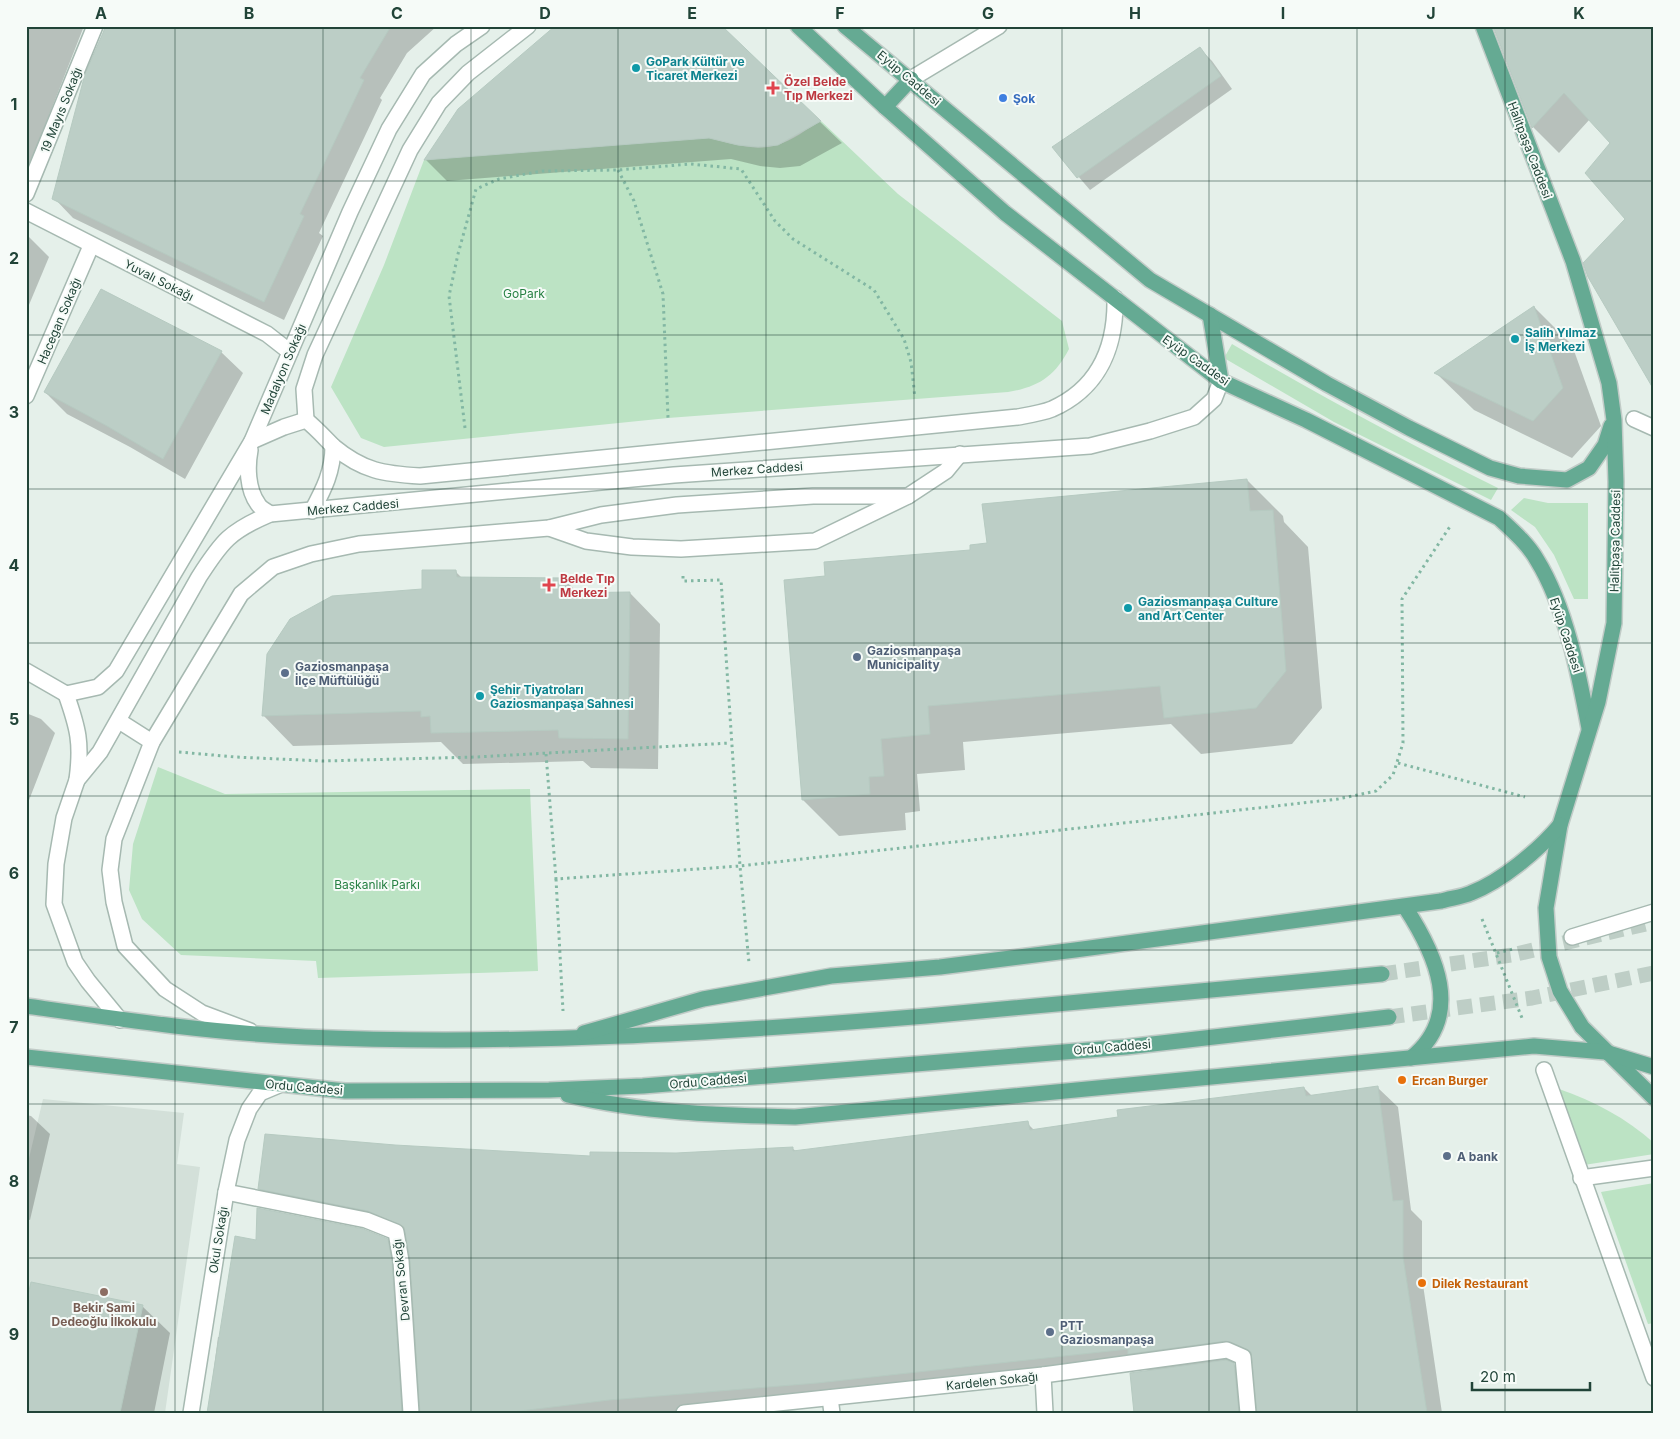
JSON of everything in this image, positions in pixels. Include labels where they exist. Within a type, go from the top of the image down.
[{"type":"main road","name":"Eyüp Caddesi","points":[[798,26],[885,107],[1005,213],[1221,381],[1306,420],[1499,518],[1516,534],[1537,560],[1562,616],[1578,670],[1590,732]]},
{"type":"main road","name":"Eyüp Caddesi","points":[[845,26],[911,79],[1150,280],[1327,384],[1410,428],[1490,468],[1519,476],[1567,480],[1589,468],[1605,444],[1614,420]]},
{"type":"main road","name":"Halitpaşa Caddesi","points":[[1483,26],[1573,260],[1609,383],[1614,420],[1616,482],[1614,623],[1606,669],[1590,732],[1560,825],[1546,908],[1549,957],[1560,991],[1570,1010],[1605,1052],[1654,1098]]},
{"type":"main road","points":[[885,107],[911,79]]},
{"type":"main road","points":[[1210,315],[1221,381]]},
{"type":"main road","points":[[564,1039],[703,999],[831,976],[998,960],[1405,907],[1472,893],[1541,848],[1560,825]]},
{"type":"main road","points":[[1405,907],[1422,932],[1435,960],[1441,1002],[1439,1020],[1432,1035],[1411,1058]]},
{"type":"main road","points":[[26,1006],[120,1020],[259,1034],[447,1040],[564,1039],[738,1031],[1176,994],[1382,974]]},
{"type":"main road","name":"Ordu Caddesi","points":[[26,1057],[346,1091],[549,1090],[643,1086],[1126,1047],[1389,1017]]},
{"type":"main road","points":[[549,1090],[608,1105],[682,1114],[795,1117],[1534,1046],[1605,1052],[1654,1067]]},
{"type":"street","name":"19 Mayıs Sokağı","points":[[26,194],[95,26]]},
{"type":"street","name":"Madalyon Sokağı","points":[[66,694],[98,688],[116,671],[252,441],[350,212],[389,129],[423,74],[456,44],[482,26]]},
{"type":"street","name":"Madalyon Sokağı","points":[[306,420],[304,389],[315,355],[410,150],[439,103],[468,74],[528,26]]},
{"type":"street","points":[[911,79],[1000,26]]},
{"type":"street","name":"Yuvalı Sokağı","points":[[26,211],[91,246],[266,334],[290,352]]},
{"type":"street","points":[[350,212],[376,224]]},
{"type":"street","name":"Hacegan Sokağı","points":[[26,396],[91,246]]},
{"type":"street","name":"Merkez Caddesi","points":[[333,446],[352,461],[370,470],[420,476],[1018,417],[1051,410],[1077,396],[1101,367],[1112,341],[1116,322],[1115,298]]},
{"type":"street","name":"Merkez Caddesi","points":[[270,514],[602,484],[674,475],[1090,446],[1150,431],[1194,417],[1214,399],[1221,381]]},
{"type":"street","points":[[1634,419],[1654,428]]},
{"type":"street","points":[[77,780],[100,752],[119,721],[159,645],[216,549],[237,530],[270,514],[258,504],[250,483],[248,461],[252,441],[306,420],[333,446],[331,472],[312,511]]},
{"type":"street","points":[[549,528],[586,541],[632,547],[682,549],[815,541],[908,496],[946,472],[960,454]]},
{"type":"street","points":[[600,458],[602,484]]},
{"type":"street","points":[[549,463],[552,488]]},
{"type":"street","points":[[259,1034],[202,1014],[165,989],[124,946],[114,902],[110,870],[114,839],[152,742],[242,594],[273,567],[311,554],[358,544],[549,528],[601,515],[678,505],[813,496],[908,496]]},
{"type":"street","points":[[26,671],[66,694],[76,722],[81,750],[77,780],[64,818],[56,864],[54,904],[75,962],[120,1020]]},
{"type":"street","points":[[119,721],[152,742]]},
{"type":"street","points":[[1572,938],[1654,912]]},
{"type":"street","points":[[1544,1070],[1581,1178],[1646,1338],[1654,1378]]},
{"type":"street","name":"Okul Sokağı","points":[[191,1413],[226,1192],[237,1140],[249,1109],[260,1093],[279,1085]]},
{"type":"street","points":[[1581,1178],[1654,1168]]},
{"type":"street","name":"Devran Sokağı","points":[[226,1192],[366,1220],[396,1232],[401,1261],[411,1413]]},
{"type":"street","name":"Kardelen Sokağı","points":[[684,1413],[831,1405],[1227,1350],[1243,1357],[1248,1413]]},
{"type":"street","points":[[1042,1375],[1045,1413]]},
{"type":"path","points":[[465,428],[449,296],[458,254],[476,189],[499,179],[542,171],[618,170],[691,164],[742,169],[776,221],[793,239],[874,290],[904,340],[911,362],[915,399]]},
{"type":"path","points":[[618,170],[634,201],[663,294],[668,418]]},
{"type":"path","points":[[556,879],[740,866],[1338,798],[1376,791],[1393,775],[1403,743],[1402,599],[1466,502]]},
{"type":"path","points":[[683,573],[683,581],[721,580],[730,743],[752,989]]},
{"type":"path","points":[[152,742],[184,753],[322,761],[546,754],[730,743]]},
{"type":"path","points":[[546,754],[556,879],[564,1039]]},
{"type":"path","points":[[1398,763],[1525,796]]},
{"type":"path","points":[[1480,913],[1524,1024]]},
{"type":"path","points":[[1497,952],[1513,949]]},
{"type":"shaded area","name":"Bekir Sami Dedeoğlu İlkokulu","points":[[43,1099],[184,1113],[177,1164],[200,1167],[165,1413],[26,1413],[26,1171]]},
{"type":"green space","name":"GoPark","points":[[821,121],[898,194],[1062,321],[1069,349],[1052,373],[1029,387],[1008,392],[668,418],[384,447],[361,438],[331,387],[384,265],[424,160],[709,138],[760,148],[788,141]]},
{"type":"green space","points":[[1232,344],[1297,382],[1430,454],[1498,488],[1491,500],[1334,422],[1224,358]]},
{"type":"green space","points":[[1524,498],[1548,503],[1588,503],[1588,599],[1574,599],[1554,555],[1535,527],[1511,510]]},
{"type":"green space","name":"Başkanlık Parkı","points":[[158,767],[225,794],[530,789],[538,971],[318,978],[316,961],[181,955],[142,919],[129,890],[133,844]]},
{"type":"green space","points":[[1559,1089],[1585,1099],[1621,1118],[1654,1143],[1654,1154],[1584,1165]]},
{"type":"green space","points":[[1654,1183],[1654,1323],[1648,1324],[1601,1192]]},
{"type":"building","points":[[106,26],[391,26],[360,78],[364,80],[300,214],[304,216],[264,302],[52,199],[85,74]]},
{"type":"building","name":"GoPark Kültür ve Ticaret Merkezi","points":[[555,26],[722,26],[821,121],[778,145],[758,147],[738,145],[709,138],[424,160],[458,109]]},
{"type":"building","points":[[1493,26],[1654,26],[1654,390],[1588,277],[1583,263],[1625,219],[1585,173],[1610,143],[1564,93],[1532,128]]},
{"type":"building","points":[[1200,47],[1221,76],[1077,178],[1052,147]]},
{"type":"building","points":[[101,289],[222,351],[163,459],[44,392]]},
{"type":"building","name":"Salih Yılmaz İş Merkezi","points":[[1534,306],[1563,388],[1533,421],[1434,373]]},
{"type":"building","name":"Gaziosmanpaşa Culture and Art Center","points":[[1247,479],[1250,511],[1273,510],[1286,671],[1256,708],[1164,718],[1160,686],[928,706],[930,734],[881,739],[884,776],[869,777],[870,794],[802,800],[784,580],[825,576],[824,562],[970,550],[970,545],[987,543],[982,504]]},
{"type":"building","points":[[422,570],[456,570],[457,577],[565,578],[565,593],[630,592],[628,739],[559,738],[558,730],[431,733],[430,716],[421,717],[421,711],[262,716],[267,654],[290,619],[332,596],[422,589]]},
{"type":"building","points":[[1378,1086],[1393,1201],[1403,1200],[1403,1257],[1427,1413],[1257,1413],[1251,1352],[1226,1341],[1128,1354],[1128,1349],[817,1383],[609,1400],[504,1413],[420,1413],[410,1260],[404,1227],[368,1211],[258,1189],[265,1134],[395,1145],[590,1156],[590,1152],[676,1153],[793,1147],[793,1151],[1028,1121],[1030,1130],[1118,1117],[1117,1110],[1304,1087],[1306,1096]]},
{"type":"building","points":[[257,1208],[363,1229],[388,1239],[392,1262],[402,1413],[207,1413],[235,1236],[256,1240]]},
{"type":"building","points":[[31,1282],[143,1305],[120,1413],[26,1413],[26,1304]]},
{"type":"building","points":[[1226,1360],[1234,1363],[1239,1413],[1134,1413],[1130,1373]]},
{"type":"tunnel","points":[[1382,974],[1512,955],[1654,922]]},
{"type":"tunnel","points":[[1389,1017],[1532,998],[1654,973]]},
{"type":"place","name":"GoPark Kültür ve Ticaret Merkezi","points":[[636,68]]},
{"type":"place","name":"Özel Belde Tıp Merkezi","points":[[773,88]]},
{"type":"place","name":"Şok","points":[[1003,98]]},
{"type":"place","name":"Salih Yılmaz İş Merkezi","points":[[1515,339]]},
{"type":"place","name":"Belde Tıp Merkezi","points":[[549,585]]},
{"type":"place","name":"Gaziosmanpaşa Culture and Art Center","points":[[1128,608]]},
{"type":"place","name":"Gaziosmanpaşa Municipality","points":[[857,657]]},
{"type":"place","name":"Gaziosmanpaşa İlçe Müftülüğü","points":[[285,673]]},
{"type":"place","name":"Şehir Tiyatroları Gaziosmanpaşa Sahnesi","points":[[480,696]]},
{"type":"place","name":"Ercan Burger","points":[[1402,1080]]},
{"type":"place","name":"A bank","points":[[1447,1156]]},
{"type":"place","name":"Dilek Restaurant","points":[[1422,1283]]},
{"type":"place","name":"Bekir Sami Dedeoğlu İlkokulu","points":[[104,1292]]},
{"type":"place","name":"PTT Gaziosmanpaşa","points":[[1050,1332]]}]
